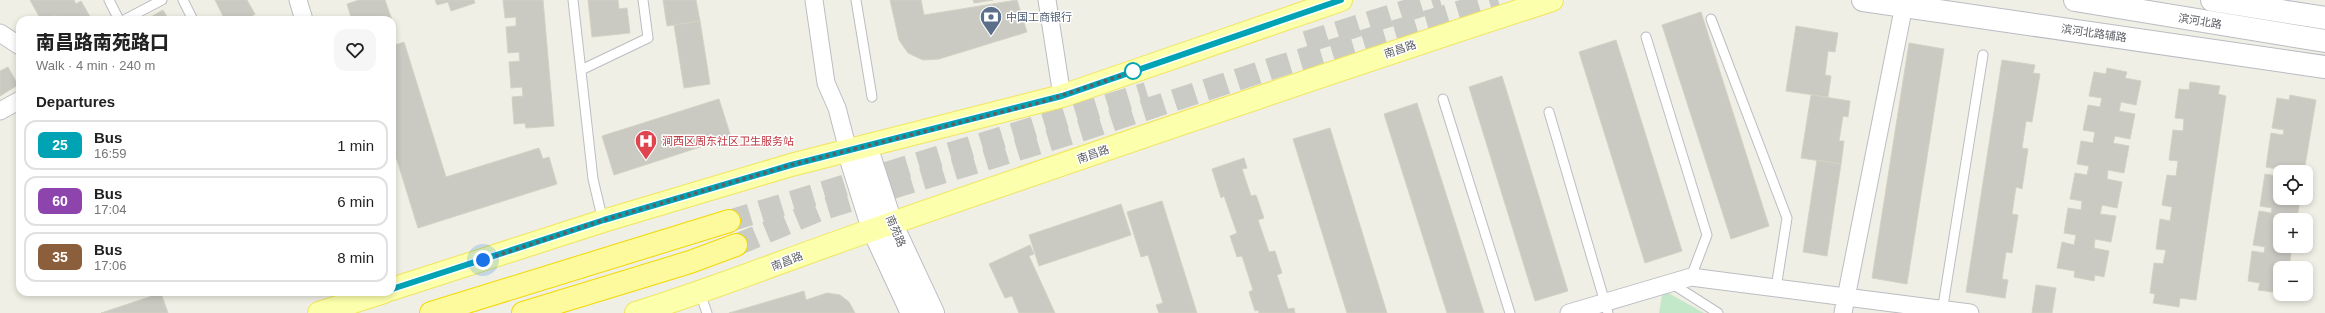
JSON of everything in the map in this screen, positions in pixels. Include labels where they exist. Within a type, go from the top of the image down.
[{"type":"highway","points":[[430,313],[729,220]]},
{"type":"highway","points":[[523,313],[690,262],[736,245]]},
{"type":"main road","points":[[396,288],[604,220],[791,165],[1062,96],[1341,0]]},
{"type":"main road","name":"南昌路","points":[[636,313],[704,303],[882,226],[1330,72],[1552,0]]},
{"type":"main road","name":"滨河北路辅路","points":[[1863,0],[1905,3],[2325,67]]},
{"type":"main road","name":"滨河北路","points":[[2075,0],[2325,41]]},
{"type":"main road","name":"滨河北路","points":[[2212,0],[2325,18]]},
{"type":"main road","points":[[2263,1],[2325,10]]},
{"type":"main road","name":"南苑路","points":[[857,148],[912,313]]},
{"type":"main road","name":"南苑路","points":[[882,226],[933,313]]},
{"type":"main road","points":[[319,313],[372,296]]},
{"type":"street","points":[[298,0],[303,16]]},
{"type":"street","points":[[814,0],[826,83],[857,148]]},
{"type":"street","points":[[1047,0],[1062,96]]},
{"type":"street","points":[[1844,305],[1905,3]]},
{"type":"street","points":[[0,33],[16,43]]},
{"type":"street","points":[[0,111],[16,102]]},
{"type":"street","points":[[1569,313],[1607,308],[1671,283],[1691,277],[1776,288],[1844,305],[1970,313]]},
{"type":"lane","points":[[108,0],[118,16]]},
{"type":"lane","points":[[132,16],[162,0]]},
{"type":"lane","points":[[183,0],[191,16]]},
{"type":"lane","points":[[574,0],[593,179],[604,220]]},
{"type":"lane","points":[[581,70],[648,38],[643,0]]},
{"type":"lane","points":[[856,0],[872,97]]},
{"type":"lane","points":[[1711,19],[1787,218],[1776,288]]},
{"type":"lane","points":[[1646,38],[1707,235],[1691,277]]},
{"type":"lane","points":[[1942,311],[1983,55]]},
{"type":"lane","points":[[1443,99],[1510,313]]},
{"type":"lane","points":[[1548,112],[1607,308]]},
{"type":"lane","points":[[1671,283],[1718,313]]},
{"type":"green space","points":[[1663,290],[1704,313],[1659,313]]},
{"type":"building","points":[[30,0],[74,0],[76,4],[81,1],[90,16],[56,15],[39,16]]},
{"type":"building","points":[[215,0],[247,0],[255,14],[252,16],[223,16]]},
{"type":"building","points":[[359,0],[385,0],[391,16],[351,16],[347,4]]},
{"type":"building","points":[[435,0],[474,0],[475,3],[451,11],[448,2],[437,5]]},
{"type":"building","points":[[503,0],[543,0],[554,126],[526,128],[525,123],[514,124],[512,97],[523,96],[522,87],[511,88],[509,62],[520,61],[519,52],[508,53],[506,27],[516,26],[516,17],[505,18]]},
{"type":"building","points":[[588,0],[618,0],[619,9],[627,8],[630,33],[592,37]]},
{"type":"building","points":[[663,0],[696,0],[700,21],[667,26]]},
{"type":"building","points":[[890,0],[921,0],[924,15],[1017,0],[1027,32],[939,59],[923,60],[908,53],[899,40]]},
{"type":"building","points":[[973,0],[993,0],[974,3]]},
{"type":"building","points":[[163,10],[167,16],[152,16]]},
{"type":"building","points":[[1701,12],[1769,226],[1731,239],[1662,25]]},
{"type":"building","points":[[700,21],[710,84],[684,88],[674,25]]},
{"type":"building","points":[[1796,26],[1838,33],[1835,52],[1828,51],[1825,75],[1831,76],[1828,97],[1786,91]]},
{"type":"building","points":[[1616,40],[1682,251],[1645,263],[1579,52]]},
{"type":"building","points":[[404,42],[446,177],[539,148],[543,159],[549,157],[557,184],[418,228],[396,157],[396,45]]},
{"type":"building","points":[[1909,43],[1944,49],[1907,284],[1872,278]]},
{"type":"building","points":[[2002,60],[2035,65],[2033,73],[2040,74],[2032,122],[2026,121],[2022,148],[2028,149],[2022,189],[2016,187],[2012,214],[2018,215],[2012,253],[2006,252],[2002,279],[2008,280],[2005,298],[1966,292]]},
{"type":"building","points":[[8,67],[16,81],[16,86],[0,96],[0,71]]},
{"type":"building","points":[[2107,68],[2127,72],[2125,78],[2141,81],[2136,105],[2121,102],[2119,111],[2135,114],[2130,139],[2115,136],[2113,143],[2129,146],[2124,173],[2108,170],[2107,179],[2122,182],[2117,208],[2102,205],[2100,214],[2116,216],[2111,242],[2095,239],[2094,248],[2109,251],[2104,277],[2095,275],[2094,281],[2074,277],[2075,271],[2057,268],[2062,242],[2074,245],[2076,235],[2064,233],[2068,208],[2081,210],[2082,201],[2070,199],[2075,173],[2087,175],[2089,166],[2077,164],[2081,141],[2093,143],[2095,132],[2083,130],[2088,105],[2100,107],[2102,98],[2089,96],[2094,72],[2106,74]]},
{"type":"building","points":[[1502,76],[1568,291],[1535,301],[1469,87]]},
{"type":"building","points":[[2190,82],[2220,86],[2218,94],[2226,96],[2196,300],[2180,298],[2179,307],[2153,303],[2155,294],[2150,293],[2154,263],[2163,264],[2166,250],[2156,249],[2160,219],[2170,221],[2172,207],[2162,205],[2167,175],[2176,176],[2178,161],[2169,160],[2173,130],[2183,131],[2184,119],[2175,118],[2179,89],[2189,90]]},
{"type":"building","points":[[1811,95],[1850,101],[1848,117],[1843,116],[1839,141],[1844,141],[1841,164],[1801,158]]},
{"type":"building","points":[[2290,95],[2316,100],[2305,165],[2273,165],[2273,168],[2266,167],[2271,133],[2283,135],[2284,130],[2272,128],[2277,98],[2289,100]]},
{"type":"building","points":[[719,99],[731,137],[614,175],[602,136]]},
{"type":"building","points":[[1417,103],[1484,313],[1447,313],[1384,114]]},
{"type":"building","points":[[1330,128],[1387,313],[1347,313],[1293,139]]},
{"type":"building","points":[[1244,158],[1247,168],[1242,169],[1251,196],[1256,195],[1264,218],[1258,220],[1269,252],[1275,251],[1282,273],[1277,275],[1288,309],[1294,308],[1295,313],[1259,313],[1258,310],[1255,311],[1249,292],[1253,290],[1242,256],[1237,257],[1230,236],[1237,233],[1224,196],[1221,198],[1212,169]]},
{"type":"building","points":[[1817,160],[1841,164],[1827,256],[1803,252]]},
{"type":"building","points":[[2265,174],[2273,175],[2273,205],[2299,205],[2298,213],[2273,213],[2273,253],[2291,253],[2290,261],[2273,261],[2273,292],[2258,290],[2260,283],[2248,281],[2252,251],[2264,253],[2265,247],[2253,245],[2259,211],[2271,213],[2272,208],[2260,206]]},
{"type":"building","points":[[1162,201],[1197,313],[1159,313],[1156,305],[1163,303],[1148,255],[1141,257],[1127,212]]},
{"type":"building","points":[[1121,204],[1131,235],[1039,266],[1029,235]]},
{"type":"building","points":[[1030,245],[1034,254],[1029,256],[1055,313],[1019,313],[1012,296],[1005,298],[989,264]]},
{"type":"building","points":[[2036,285],[2056,288],[2052,313],[2032,313]]},
{"type":"building","points":[[804,291],[806,300],[827,293],[840,295],[849,302],[855,313],[729,313]]},
{"type":"building","points":[[152,296],[162,296],[168,313],[101,313]]},
{"type":"tunnel","points":[[1306,42],[1440,0]]},
{"type":"tunnel","points":[[736,245],[820,210],[1083,130],[1276,67],[1498,0]]},
{"type":"tunnel","points":[[729,221],[1147,93]]},
{"type":"bus line","name":"25","points":[[396,288],[604,220],[791,165],[1062,96],[1341,0]]},
{"type":"place","name":"中国工商银行","points":[[991,36]]},
{"type":"place","name":"涧西区周东社区卫生服务站","points":[[646,160]]},
{"type":"route","points":[[483,260],[604,220],[791,165],[1042,102],[1135,71],[1133,71]]}]
